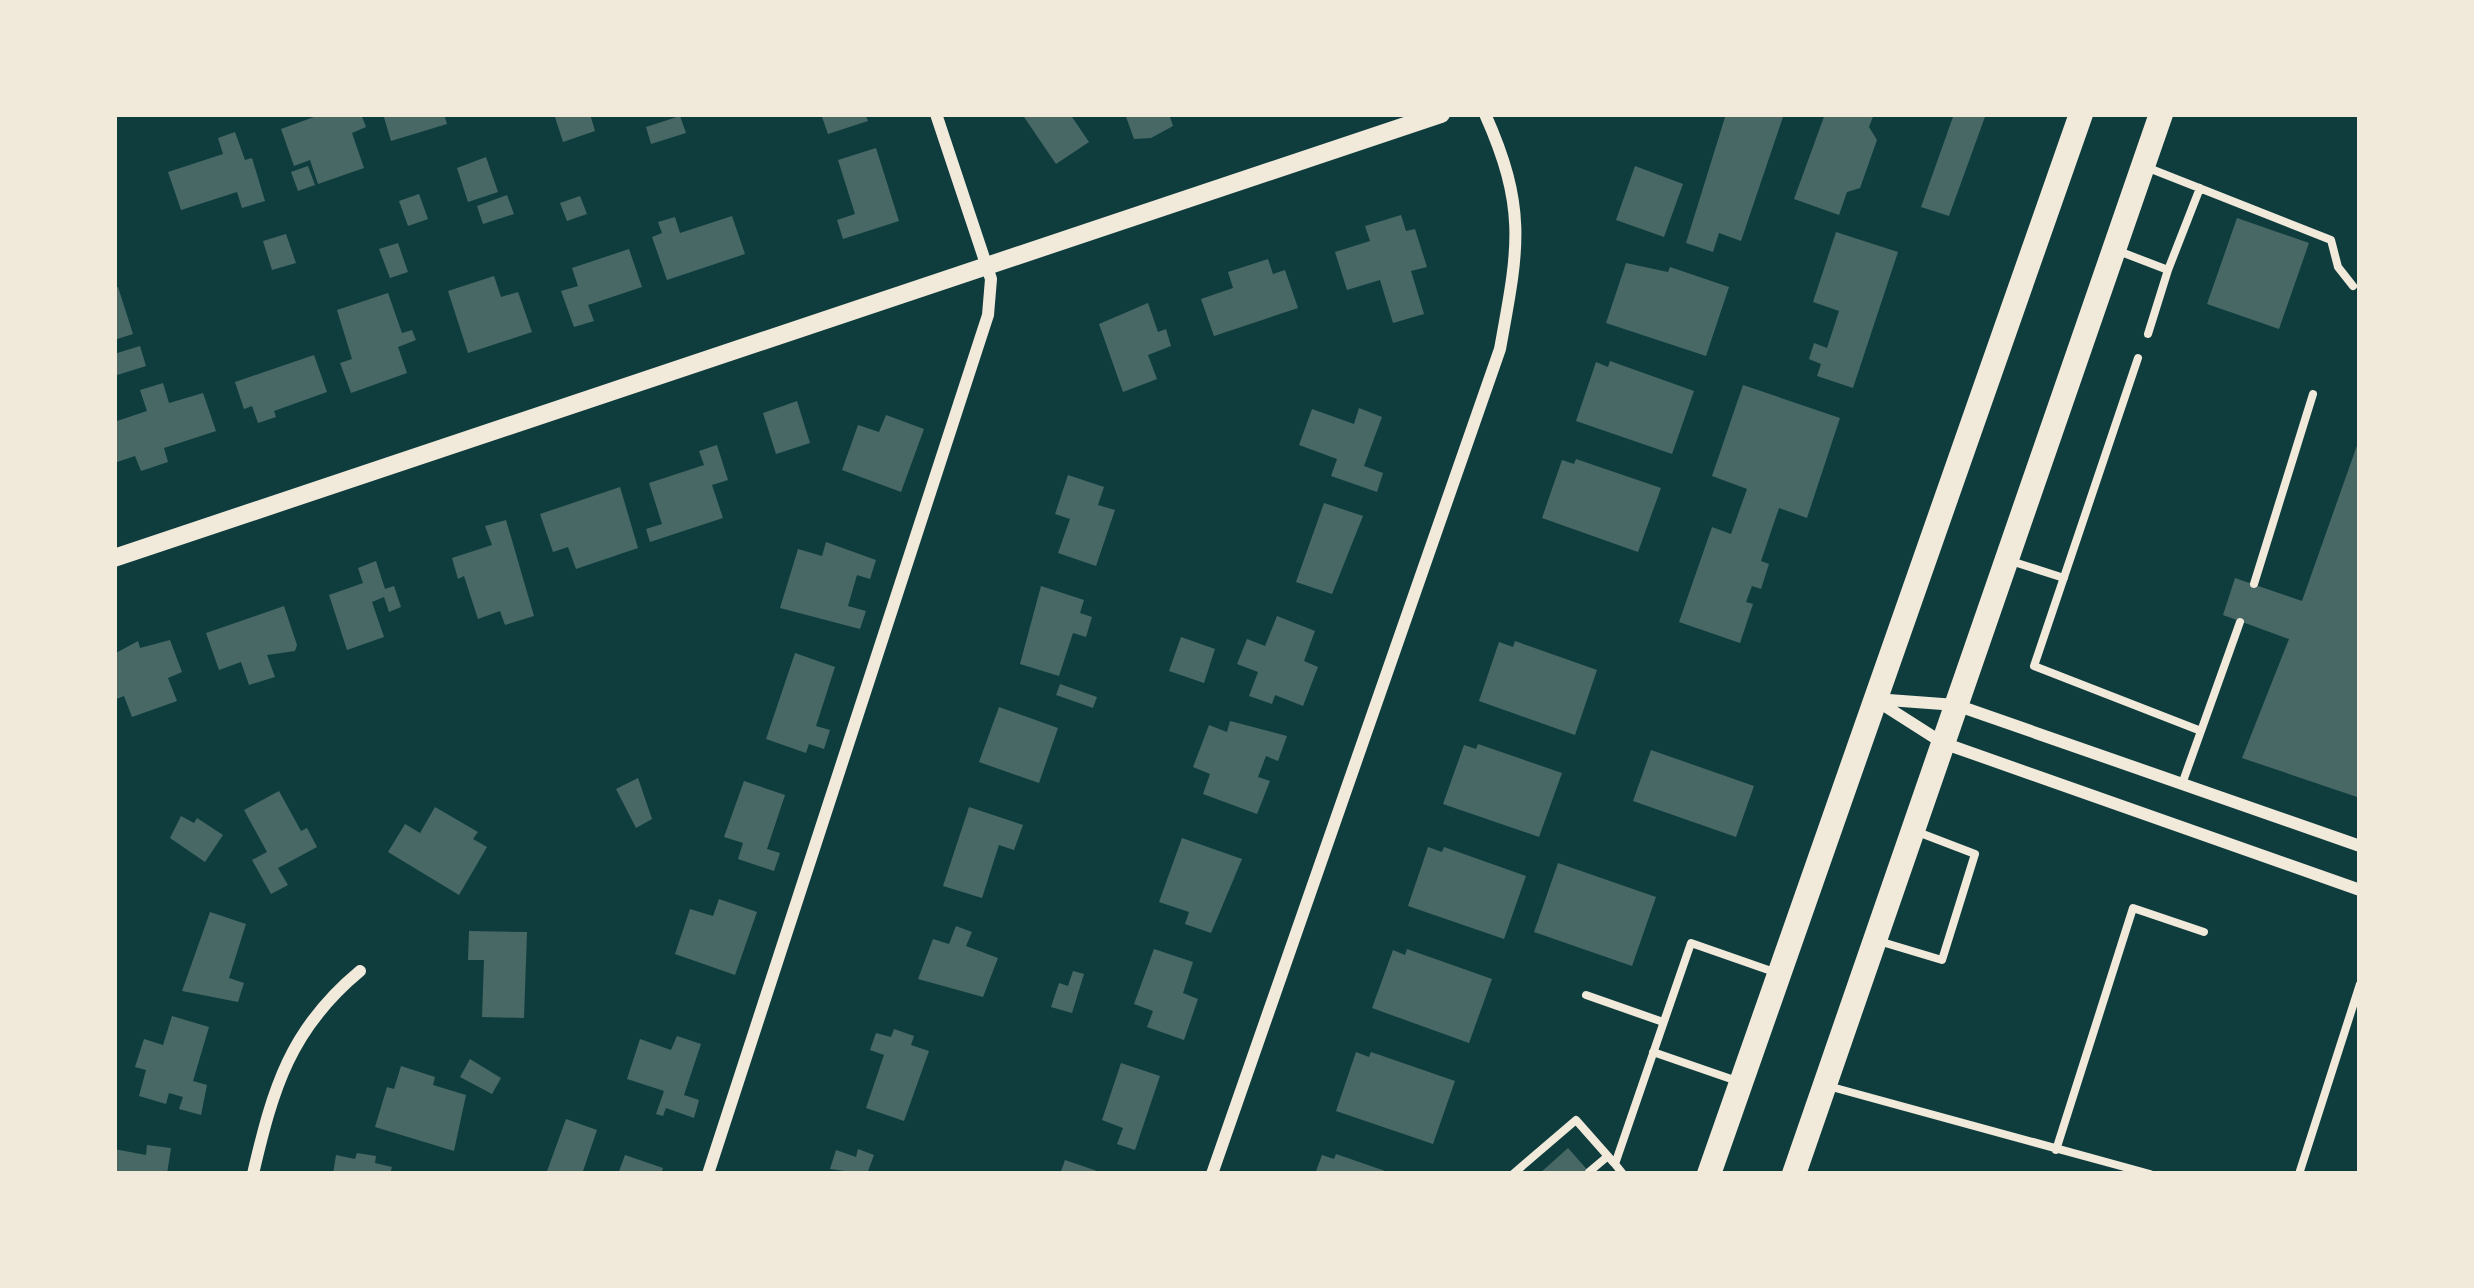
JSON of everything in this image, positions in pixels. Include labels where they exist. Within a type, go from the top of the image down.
[{"type":"main road","points":[[1709,1174],[2081,114]]},
{"type":"main road","points":[[1795,1174],[2161,114]]},
{"type":"street","points":[[708,1174],[988,315],[991,279],[936,114]]},
{"type":"street","points":[[114,558],[1441,114]]},
{"type":"street","points":[[1212,1174],[1500,349],[1520,244],[1506,163],[1484,114]]},
{"type":"street","points":[[1874,699],[1956,705],[2360,846]]},
{"type":"street","points":[[1874,699],[1943,742],[2360,890]]},
{"type":"street","points":[[253,1174],[275,1092],[306,1024],[360,970]]},
{"type":"lane","points":[[2143,166],[2330,240],[2338,267],[2353,286]]},
{"type":"lane","points":[[2148,334],[2200,188]]},
{"type":"lane","points":[[2114,250],[2168,270]]},
{"type":"lane","points":[[2138,358],[2034,666],[2201,731]]},
{"type":"lane","points":[[2254,584],[2313,394]]},
{"type":"lane","points":[[2006,560],[2064,578]]},
{"type":"lane","points":[[2182,784],[2240,622]]},
{"type":"lane","points":[[1875,940],[1942,960],[1975,854],[1914,831]]},
{"type":"lane","points":[[2056,1150],[2133,908],[2204,932]]},
{"type":"lane","points":[[1589,1172],[1611,1160],[1691,944],[1779,974]]},
{"type":"lane","points":[[2300,1174],[2360,984]]},
{"type":"lane","points":[[1586,995],[1664,1022]]},
{"type":"lane","points":[[1653,1052],[1741,1083]]},
{"type":"lane","points":[[1825,1086],[2150,1174]]},
{"type":"lane","points":[[1513,1174],[1576,1120],[1623,1174]]},
{"type":"building","points":[[322,114],[361,114],[366,127],[352,133],[364,168],[318,184],[310,160],[294,166],[281,129]]},
{"type":"building","points":[[383,114],[444,114],[447,124],[391,141]]},
{"type":"building","points":[[554,114],[590,114],[595,131],[563,142]]},
{"type":"building","points":[[821,114],[865,114],[868,121],[828,134]]},
{"type":"building","points":[[1022,114],[1070,114],[1089,142],[1056,164]]},
{"type":"building","points":[[1125,114],[1169,114],[1173,126],[1151,138],[1134,139]]},
{"type":"building","points":[[1726,114],[1784,114],[1741,241],[1719,233],[1713,252],[1686,243]]},
{"type":"building","points":[[1825,114],[1874,114],[1869,127],[1877,140],[1860,188],[1847,192],[1839,215],[1794,199]]},
{"type":"building","points":[[1954,114],[1986,114],[1949,216],[1921,207]]},
{"type":"building","points":[[680,116],[686,133],[651,144],[646,127]]},
{"type":"building","points":[[235,132],[245,160],[252,158],[265,201],[242,208],[237,192],[181,210],[168,172],[223,154],[218,138]]},
{"type":"building","points":[[876,148],[899,221],[843,239],[837,220],[855,214],[838,160]]},
{"type":"building","points":[[486,157],[498,192],[468,202],[457,168]]},
{"type":"building","points":[[308,166],[315,185],[298,191],[291,172]]},
{"type":"building","points":[[1635,166],[1683,184],[1664,237],[1616,220]]},
{"type":"building","points":[[419,194],[428,219],[408,226],[399,201]]},
{"type":"building","points":[[507,195],[514,214],[483,224],[477,206]]},
{"type":"building","points":[[580,196],[587,214],[567,221],[560,203]]},
{"type":"building","points":[[1401,215],[1406,231],[1415,229],[1427,267],[1411,271],[1424,314],[1393,323],[1380,280],[1347,290],[1335,252],[1370,241],[1365,226]]},
{"type":"building","points":[[732,216],[745,254],[667,280],[652,237],[662,233],[658,222],[675,217],[680,233]]},
{"type":"building","points":[[2237,218],[2309,243],[2279,329],[2207,304]]},
{"type":"building","points":[[1836,232],[1898,252],[1853,388],[1817,376],[1821,364],[1809,359],[1814,343],[1827,348],[1839,311],[1813,302]]},
{"type":"building","points":[[286,234],[296,263],[272,270],[263,241]]},
{"type":"building","points":[[398,243],[408,272],[390,278],[379,249]]},
{"type":"building","points":[[629,249],[642,287],[588,305],[594,321],[574,327],[561,291],[578,286],[572,268]]},
{"type":"building","points":[[1268,259],[1273,274],[1285,270],[1298,308],[1214,336],[1201,299],[1233,288],[1228,272]]},
{"type":"building","points":[[1626,263],[1668,272],[1670,267],[1729,287],[1706,356],[1606,323]]},
{"type":"building","points":[[494,276],[501,297],[518,292],[532,332],[468,353],[448,291]]},
{"type":"building","points":[[118,287],[133,334],[114,340],[114,288]]},
{"type":"building","points":[[388,293],[402,333],[412,330],[416,340],[398,347],[407,373],[351,393],[340,363],[352,359],[337,310]]},
{"type":"building","points":[[1148,303],[1158,332],[1166,329],[1171,346],[1148,355],[1157,379],[1123,392],[1099,324]]},
{"type":"building","points":[[140,346],[146,366],[114,376],[114,354]]},
{"type":"building","points":[[314,355],[327,392],[274,411],[276,417],[258,423],[252,406],[244,409],[235,382]]},
{"type":"building","points":[[1610,361],[1694,391],[1672,454],[1576,421],[1596,362],[1608,367]]},
{"type":"building","points":[[163,383],[169,403],[203,393],[216,431],[164,448],[168,462],[141,471],[135,456],[114,463],[114,422],[147,411],[140,390]]},
{"type":"building","points":[[1743,385],[1840,418],[1807,518],[1779,508],[1761,561],[1769,564],[1761,589],[1752,586],[1746,602],[1753,604],[1740,643],[1679,622],[1712,527],[1731,534],[1747,489],[1712,476]]},
{"type":"building","points":[[797,401],[810,443],[776,454],[763,413]]},
{"type":"building","points":[[1359,408],[1382,417],[1364,466],[1383,473],[1377,492],[1331,476],[1337,459],[1299,445],[1312,409],[1354,424]]},
{"type":"building","points":[[886,415],[924,429],[901,492],[842,470],[858,425],[879,432]]},
{"type":"building","points":[[2360,437],[2360,798],[2242,758],[2289,639],[2223,615],[2235,578],[2302,601]]},
{"type":"building","points":[[717,445],[728,480],[712,485],[723,518],[650,542],[646,529],[662,524],[649,483],[704,465],[699,451]]},
{"type":"building","points":[[1576,459],[1661,488],[1638,552],[1542,518],[1562,460],[1574,464]]},
{"type":"building","points":[[1068,475],[1104,487],[1098,505],[1115,510],[1096,566],[1058,553],[1070,519],[1055,514]]},
{"type":"building","points":[[620,487],[638,548],[576,569],[568,547],[553,552],[540,514]]},
{"type":"building","points":[[1324,503],[1363,516],[1332,594],[1296,582]]},
{"type":"building","points":[[506,520],[534,616],[505,625],[500,611],[478,619],[464,576],[458,579],[452,558],[492,545],[485,526]]},
{"type":"building","points":[[826,542],[876,560],[870,579],[857,575],[848,606],[866,611],[860,629],[780,608],[798,549],[822,556]]},
{"type":"building","points":[[376,561],[385,589],[394,586],[401,607],[389,612],[384,597],[372,602],[384,637],[347,650],[329,595],[363,583],[358,568]]},
{"type":"building","points":[[1041,586],[1084,600],[1080,613],[1092,617],[1086,637],[1073,633],[1059,676],[1020,664]]},
{"type":"building","points":[[284,606],[297,645],[295,651],[267,655],[275,677],[249,685],[241,662],[219,670],[206,633]]},
{"type":"building","points":[[1277,616],[1315,631],[1304,661],[1318,667],[1303,706],[1275,695],[1272,704],[1249,696],[1258,672],[1237,664],[1247,639],[1265,646]]},
{"type":"building","points":[[1181,637],[1215,649],[1204,683],[1169,671]]},
{"type":"building","points":[[170,640],[182,672],[168,678],[177,701],[132,717],[124,696],[114,700],[114,654],[138,641],[140,648]]},
{"type":"building","points":[[1515,641],[1597,670],[1575,735],[1479,701],[1499,642],[1513,647]]},
{"type":"building","points":[[795,653],[835,667],[816,726],[830,730],[824,749],[809,744],[806,753],[766,739]]},
{"type":"building","points":[[1060,684],[1097,697],[1093,708],[1056,695]]},
{"type":"building","points":[[999,707],[1058,728],[1039,783],[979,762]]},
{"type":"building","points":[[1230,721],[1287,736],[1278,761],[1266,756],[1258,777],[1270,781],[1257,814],[1203,794],[1210,774],[1193,767],[1209,725],[1227,732]]},
{"type":"building","points":[[1478,744],[1562,773],[1539,837],[1443,804],[1464,745],[1476,749]]},
{"type":"building","points":[[1651,750],[1754,786],[1736,837],[1633,801]]},
{"type":"building","points":[[638,778],[652,819],[636,828],[616,789]]},
{"type":"building","points":[[744,781],[785,795],[767,849],[780,853],[774,871],[738,859],[743,843],[724,837]]},
{"type":"building","points":[[279,791],[301,831],[307,828],[317,847],[278,868],[288,885],[271,894],[252,860],[267,852],[244,810]]},
{"type":"building","points":[[435,807],[478,832],[473,839],[487,847],[459,895],[388,852],[405,824],[420,833]]},
{"type":"building","points":[[969,807],[1023,825],[1014,850],[999,845],[982,898],[943,886]]},
{"type":"building","points":[[181,816],[194,823],[197,818],[223,835],[205,862],[170,838]]},
{"type":"building","points":[[1182,838],[1242,859],[1211,933],[1185,924],[1189,912],[1159,902]]},
{"type":"building","points":[[1428,847],[1442,852],[1444,847],[1526,876],[1504,939],[1408,906]]},
{"type":"building","points":[[1558,863],[1656,897],[1632,966],[1534,932]]},
{"type":"building","points":[[719,899],[757,912],[735,975],[675,954],[690,909],[713,916]]},
{"type":"building","points":[[210,912],[246,924],[229,978],[244,983],[238,1002],[182,991]]},
{"type":"building","points":[[956,926],[972,932],[966,946],[998,958],[983,997],[918,979],[933,939],[949,944]]},
{"type":"building","points":[[469,931],[527,932],[524,1018],[482,1017],[484,960],[468,960]]},
{"type":"building","points":[[1154,949],[1193,962],[1183,993],[1198,999],[1184,1040],[1147,1027],[1153,1011],[1134,1004]]},
{"type":"building","points":[[1407,949],[1492,979],[1469,1043],[1372,1008],[1393,950],[1405,955]]},
{"type":"building","points":[[1073,971],[1084,974],[1072,1013],[1051,1007],[1059,983],[1068,986]]},
{"type":"building","points":[[172,1016],[209,1027],[193,1081],[207,1085],[201,1115],[179,1109],[183,1097],[169,1093],[166,1104],[139,1096],[146,1070],[135,1067],[144,1039],[163,1045]]},
{"type":"building","points":[[894,1029],[914,1036],[911,1045],[929,1051],[904,1121],[866,1108],[884,1055],[870,1050],[876,1033],[891,1037]]},
{"type":"building","points":[[677,1036],[701,1044],[684,1095],[699,1100],[694,1118],[666,1108],[663,1116],[656,1114],[664,1091],[627,1079],[640,1039],[671,1050]]},
{"type":"building","points":[[1356,1052],[1369,1057],[1371,1052],[1455,1081],[1433,1144],[1336,1111]]},
{"type":"building","points":[[470,1059],[501,1078],[492,1094],[460,1077]]},
{"type":"building","points":[[1121,1063],[1160,1076],[1135,1150],[1117,1144],[1123,1128],[1102,1120]]},
{"type":"building","points":[[401,1066],[435,1077],[433,1085],[466,1095],[454,1151],[375,1127],[387,1087],[394,1089]]},
{"type":"building","points":[[566,1119],[597,1130],[582,1174],[546,1174]]},
{"type":"building","points":[[147,1145],[171,1148],[167,1174],[114,1174],[114,1149],[146,1155]]},
{"type":"building","points":[[1568,1148],[1591,1174],[1539,1174]]},
{"type":"building","points":[[858,1149],[874,1155],[867,1174],[830,1169],[836,1150],[856,1157]]},
{"type":"building","points":[[357,1153],[376,1156],[375,1163],[392,1167],[390,1174],[333,1174],[336,1155],[355,1159]]},
{"type":"building","points":[[1336,1154],[1391,1174],[1315,1174],[1322,1155],[1334,1159]]},
{"type":"building","points":[[625,1155],[663,1168],[661,1174],[618,1174]]},
{"type":"building","points":[[1065,1160],[1103,1173],[1103,1174],[1060,1174]]}]
